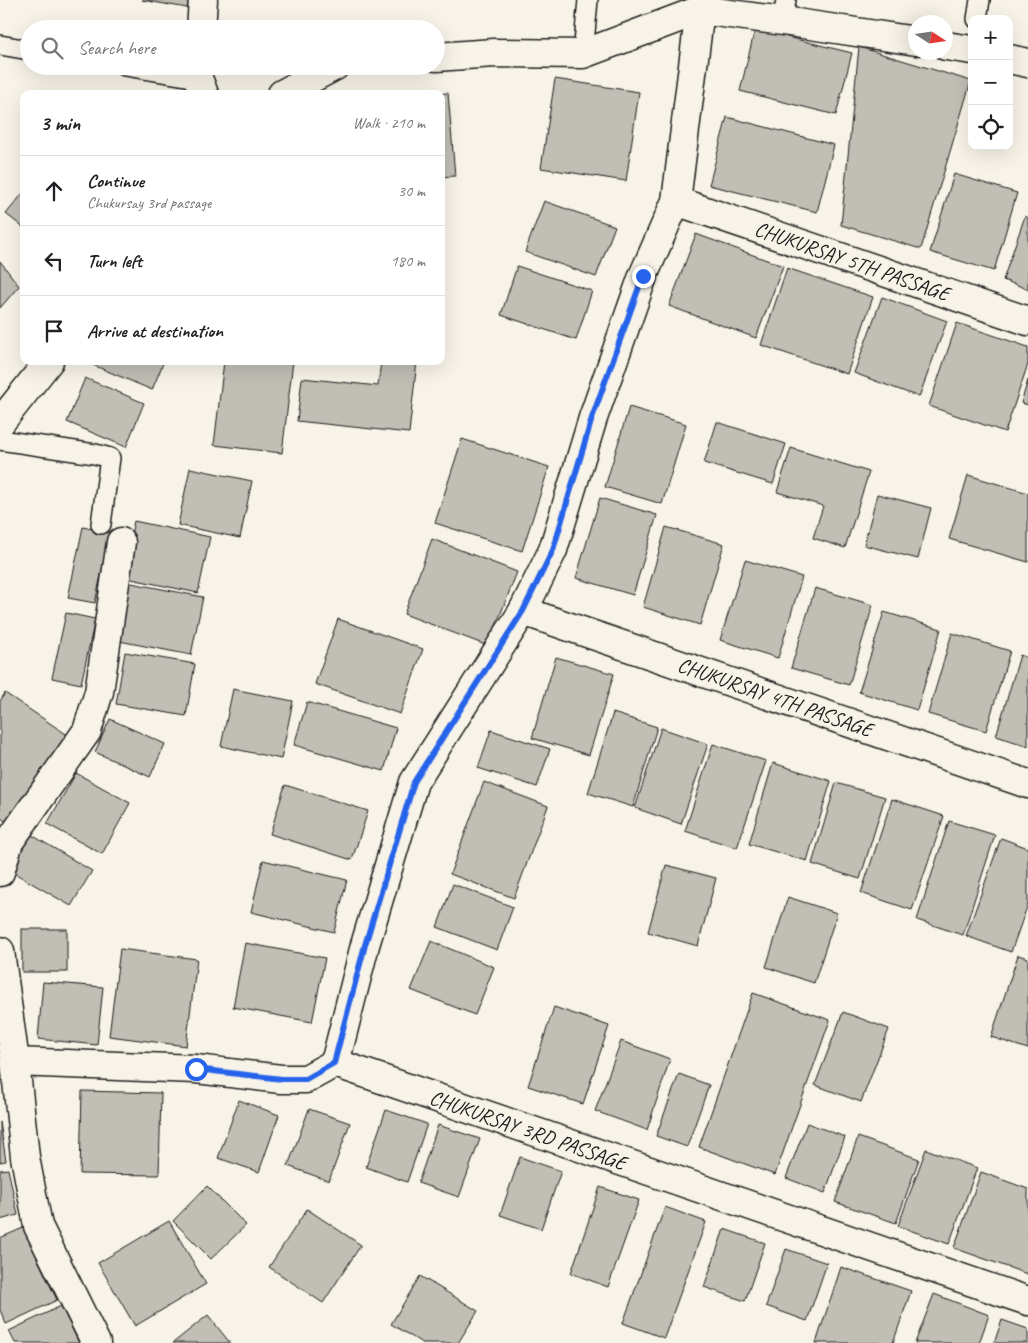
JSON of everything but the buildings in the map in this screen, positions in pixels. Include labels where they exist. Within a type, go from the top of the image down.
[{"type":"street","points":[[202,20],[203,0]]},
{"type":"street","points":[[15,1062],[196,1069],[282,1079],[306,1079],[334,1063],[365,945],[414,782],[523,611],[553,550],[596,409],[643,276],[676,201],[700,10]]},
{"type":"street","points":[[445,56],[494,53],[583,54],[700,10],[784,10],[908,39]]},
{"type":"street","points":[[953,47],[968,49]]},
{"type":"street","points":[[1013,59],[1028,63]]},
{"type":"street","points":[[290,90],[318,75]]},
{"type":"street","name":"CHUKURSAY 5TH PASSAGE","points":[[676,201],[1028,321]]},
{"type":"street","points":[[0,423],[46,365]]},
{"type":"street","points":[[0,872],[9,842],[87,731],[99,692],[121,542]]},
{"type":"street","name":"CHUKURSAY 4TH PASSAGE","points":[[523,611],[1028,784]]},
{"type":"street","points":[[0,951],[15,1062],[25,1157],[38,1226],[96,1343]]},
{"type":"street","name":"CHUKURSAY 3RD PASSAGE","points":[[334,1063],[1028,1301]]},
{"type":"lane","points":[[583,54],[588,0]]},
{"type":"lane","points":[[978,15],[980,0]]},
{"type":"lane","points":[[0,45],[20,48]]},
{"type":"lane","points":[[177,75],[200,79]]},
{"type":"lane","points":[[0,440],[110,458],[101,524]]},
{"type":"route","points":[[196,1069],[282,1079],[306,1079],[334,1063],[365,945],[414,782],[523,611],[553,550],[592,418],[643,276]]}]
